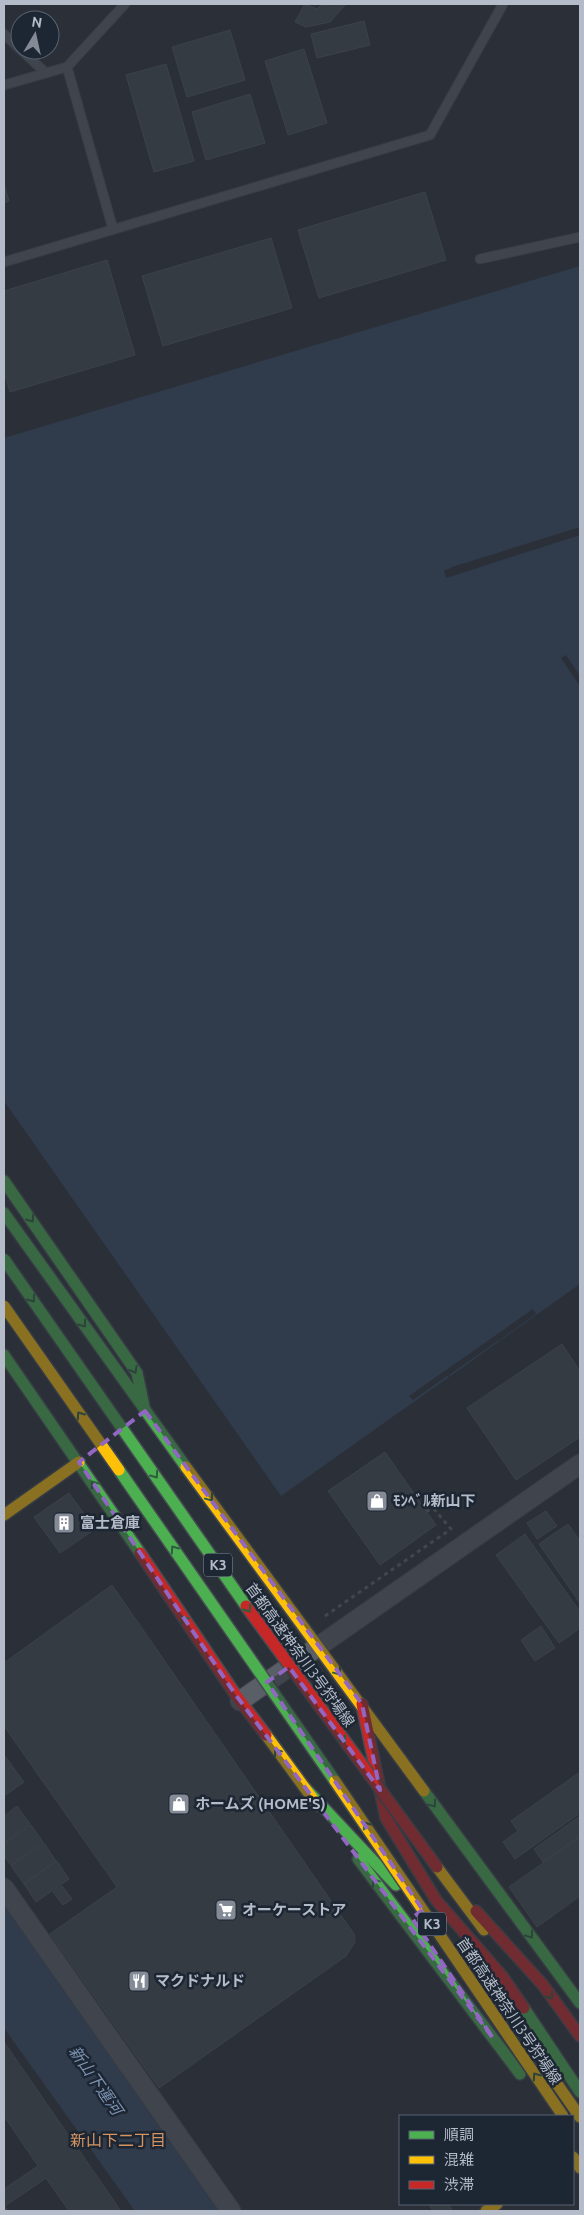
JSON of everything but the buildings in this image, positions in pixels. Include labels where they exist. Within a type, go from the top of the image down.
[{"type":"main road","points":[[4,1181],[137,1373],[145,1411]]},
{"type":"main road","points":[[4,1213],[145,1411],[362,1704],[580,2004]]},
{"type":"main road","name":"首都高速神奈川3号狩場線","points":[[4,1259],[269,1640],[513,1970]]},
{"type":"main road","name":"首都高速神奈川3号狩場線","points":[[4,1306],[302,1732],[563,2115]]},
{"type":"main road","points":[[4,1355],[80,1462],[240,1701],[551,2115]]},
{"type":"main road","points":[[4,1516],[80,1462]]},
{"type":"main road","name":"K3","points":[[362,1704],[386,1818],[436,1900],[502,1976],[580,2092]]},
{"type":"main road","name":"K3","points":[[302,1732],[343,1813],[365,1848],[524,2084]]},
{"type":"main road","name":"K3","points":[[305,1788],[488,1984]]},
{"type":"main road","name":"K3","points":[[437,1867],[543,1985],[580,2036]]},
{"type":"main road","points":[[548,2070],[580,2117]]},
{"type":"main road","points":[[575,2151],[580,2168]]},
{"type":"street","points":[[80,1462],[145,1411]]},
{"type":"street","points":[[240,1701],[580,1464]]},
{"type":"street","points":[[4,1888],[231,2211]]},
{"type":"lane","points":[[4,86],[67,67],[124,4]]},
{"type":"lane","points":[[4,262],[430,135],[504,4]]},
{"type":"lane","points":[[31,60],[46,73]]},
{"type":"lane","points":[[67,67],[113,229]]},
{"type":"lane","points":[[480,260],[580,237]]},
{"type":"path","points":[[325,1616],[451,1529],[434,1509],[426,1511]]},
{"type":"highlighted area","points":[[145,1411],[362,1704],[380,1790],[289,1667],[267,1682],[429,1919],[421,1911],[412,1918],[493,2038],[235,1694],[79,1462]]},
{"type":"water","points":[[580,266],[580,1284],[281,1496],[4,1101],[4,438]]},
{"type":"water","name":"新山下運河","points":[[4,1898],[224,2211],[135,2211],[4,2028]]},
{"type":"pier","points":[[580,527],[580,535],[446,578],[444,571],[452,567]]},
{"type":"pier","points":[[566,655],[580,676],[580,686],[561,658]]},
{"type":"pier","points":[[533,1309],[536,1314],[501,1339],[501,1342],[499,1340],[449,1375],[450,1377],[447,1376],[413,1400],[409,1396]]},
{"type":"traffic: fast","points":[[4,1181],[137,1373],[145,1411]]},
{"type":"traffic: fast","points":[[4,1213],[186,1467]]},
{"type":"traffic: fast","points":[[4,1259],[246,1606]]},
{"type":"traffic: fast","points":[[4,1355],[140,1553]]},
{"type":"traffic: fast","points":[[119,1470],[335,1781]]},
{"type":"traffic: fast","points":[[305,1788],[396,1885]]},
{"type":"traffic: fast","points":[[424,1791],[580,2003]]},
{"type":"traffic: fast","points":[[358,1859],[520,2074]]},
{"type":"traffic: fast","points":[[524,2008],[580,2092]]},
{"type":"traffic: slow","points":[[4,1306],[119,1470]]},
{"type":"traffic: slow","points":[[4,1515],[79,1462]]},
{"type":"traffic: slow","points":[[186,1467],[424,1791]]},
{"type":"traffic: slow","points":[[266,1735],[318,1806]]},
{"type":"traffic: slow","points":[[335,1781],[562,2115]]},
{"type":"traffic: slow","points":[[437,1867],[484,1930]]},
{"type":"traffic: slow","points":[[555,2081],[580,2117]]},
{"type":"traffic: slow","points":[[574,2159],[580,2168]]},
{"type":"traffic: slow","points":[[486,2211],[495,2205]]},
{"type":"traffic: jam","points":[[140,1553],[235,1694],[266,1735]]},
{"type":"traffic: jam","points":[[246,1606],[437,1867]]},
{"type":"traffic: jam","points":[[362,1704],[386,1818],[436,1900],[502,1976],[524,2008]]},
{"type":"traffic: jam","points":[[476,1911],[543,1985],[580,2036]]},
{"type":"place","name":"ﾓﾝﾍﾞﾙ新山下","points":[[377,1501]]},
{"type":"place","name":"富士倉庫","points":[[64,1523]]},
{"type":"place","name":"ホームズ (HOME'S)","points":[[179,1804]]},
{"type":"place","name":"オーケーストア","points":[[226,1910]]},
{"type":"place","name":"マクドナルド","points":[[139,1981]]},
{"type":"district","name":"新山下二丁目","points":[[118,2140]]}]
